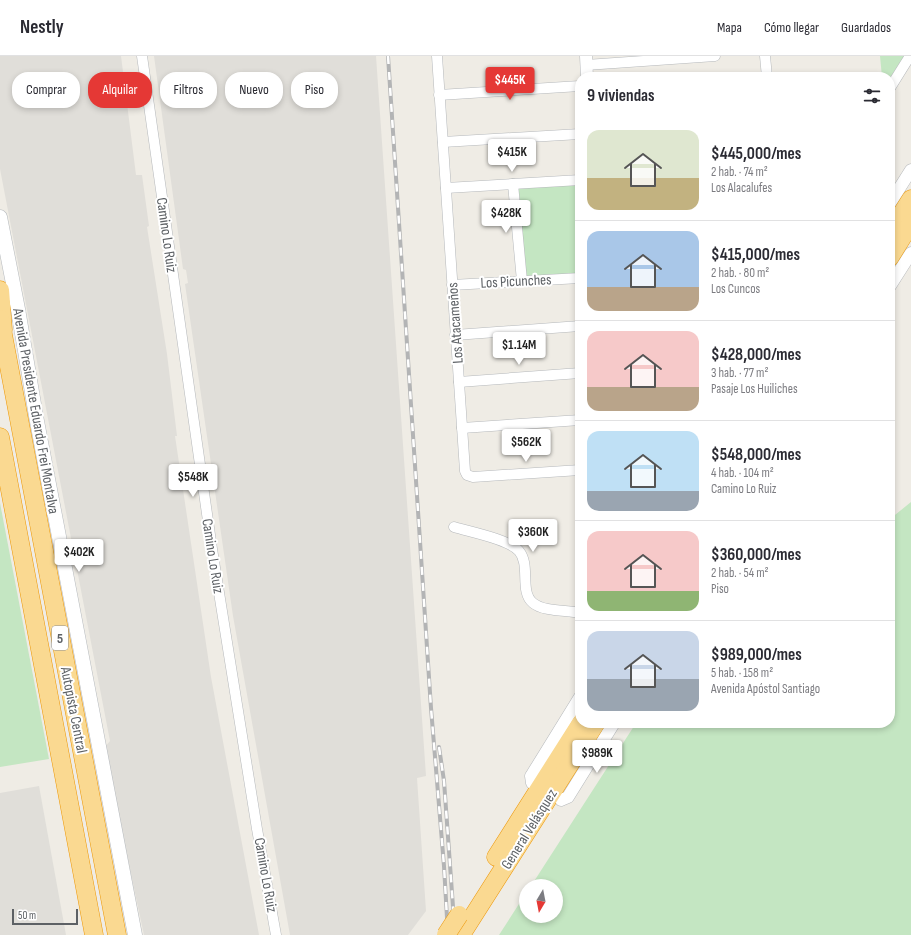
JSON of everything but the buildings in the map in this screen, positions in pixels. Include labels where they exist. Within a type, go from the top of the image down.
[{"type":"highway","points":[[895,207],[897,197]]},
{"type":"highway","points":[[895,249],[911,223]]},
{"type":"highway","name":"Autopista Central","points":[[0,290],[1,326],[117,935]]},
{"type":"highway","name":"Autopista Central","points":[[0,438],[94,935]]},
{"type":"highway","name":"General Velásquez","points":[[461,927],[578,728]]},
{"type":"highway","name":"General Velásquez","points":[[446,935],[461,927],[593,728]]},
{"type":"main road","name":"Avenida Presidente Eduardo Frei Montalva","points":[[0,217],[18,309],[36,416],[135,935]]},
{"type":"street","name":"Camino Lo Ruiz","points":[[142,56],[212,549],[276,935]]},
{"type":"street","name":"Los Atacameños","points":[[437,56],[465,471],[470,477],[575,470]]},
{"type":"street","points":[[586,66],[649,58],[715,56]]},
{"type":"street","points":[[765,56],[767,72]]},
{"type":"street","points":[[895,80],[910,56]]},
{"type":"street","points":[[439,94],[575,86]]},
{"type":"street","points":[[443,142],[575,134]]},
{"type":"street","points":[[897,197],[911,170]]},
{"type":"street","points":[[446,188],[575,180]]},
{"type":"street","points":[[513,184],[522,281]]},
{"type":"street","points":[[895,278],[911,253]]},
{"type":"street","name":"Los Picunches","points":[[452,285],[575,278]]},
{"type":"street","points":[[456,334],[575,326]]},
{"type":"street","points":[[459,382],[575,373]]},
{"type":"street","points":[[462,428],[575,420]]},
{"type":"street","points":[[454,527],[493,538],[518,550],[524,560],[527,594],[533,603],[540,607],[575,612]]},
{"type":"street","points":[[532,783],[532,773],[575,705]]},
{"type":"street","points":[[561,800],[568,797],[611,728]]},
{"type":"shaded area","points":[[0,56],[121,56],[123,72],[88,72],[88,108],[128,108],[136,175],[142,175],[149,226],[147,227],[167,354],[177,436],[175,436],[211,677],[259,935],[144,935],[104,748],[110,741],[0,169]]},
{"type":"shaded area","points":[[154,56],[376,56],[426,776],[417,778],[426,911],[408,935],[290,935],[233,616],[185,284],[188,283],[186,270],[183,269],[161,108],[217,108],[217,72],[160,72],[160,100]]},
{"type":"shaded area","points":[[39,786],[66,935],[0,935],[0,793]]},
{"type":"green space","points":[[880,56],[904,56],[894,72],[882,72]]},
{"type":"green space","points":[[575,183],[575,275],[524,278],[515,187]]},
{"type":"green space","points":[[911,502],[911,935],[499,935],[519,904],[519,923],[563,923],[563,879],[536,879],[633,728],[895,728],[895,515]]},
{"type":"green space","points":[[0,503],[49,759],[0,767]]},
{"type":"railway","points":[[388,56],[431,708],[448,935]]},
{"type":"railway","points":[[439,747],[444,781],[455,935]]}]
